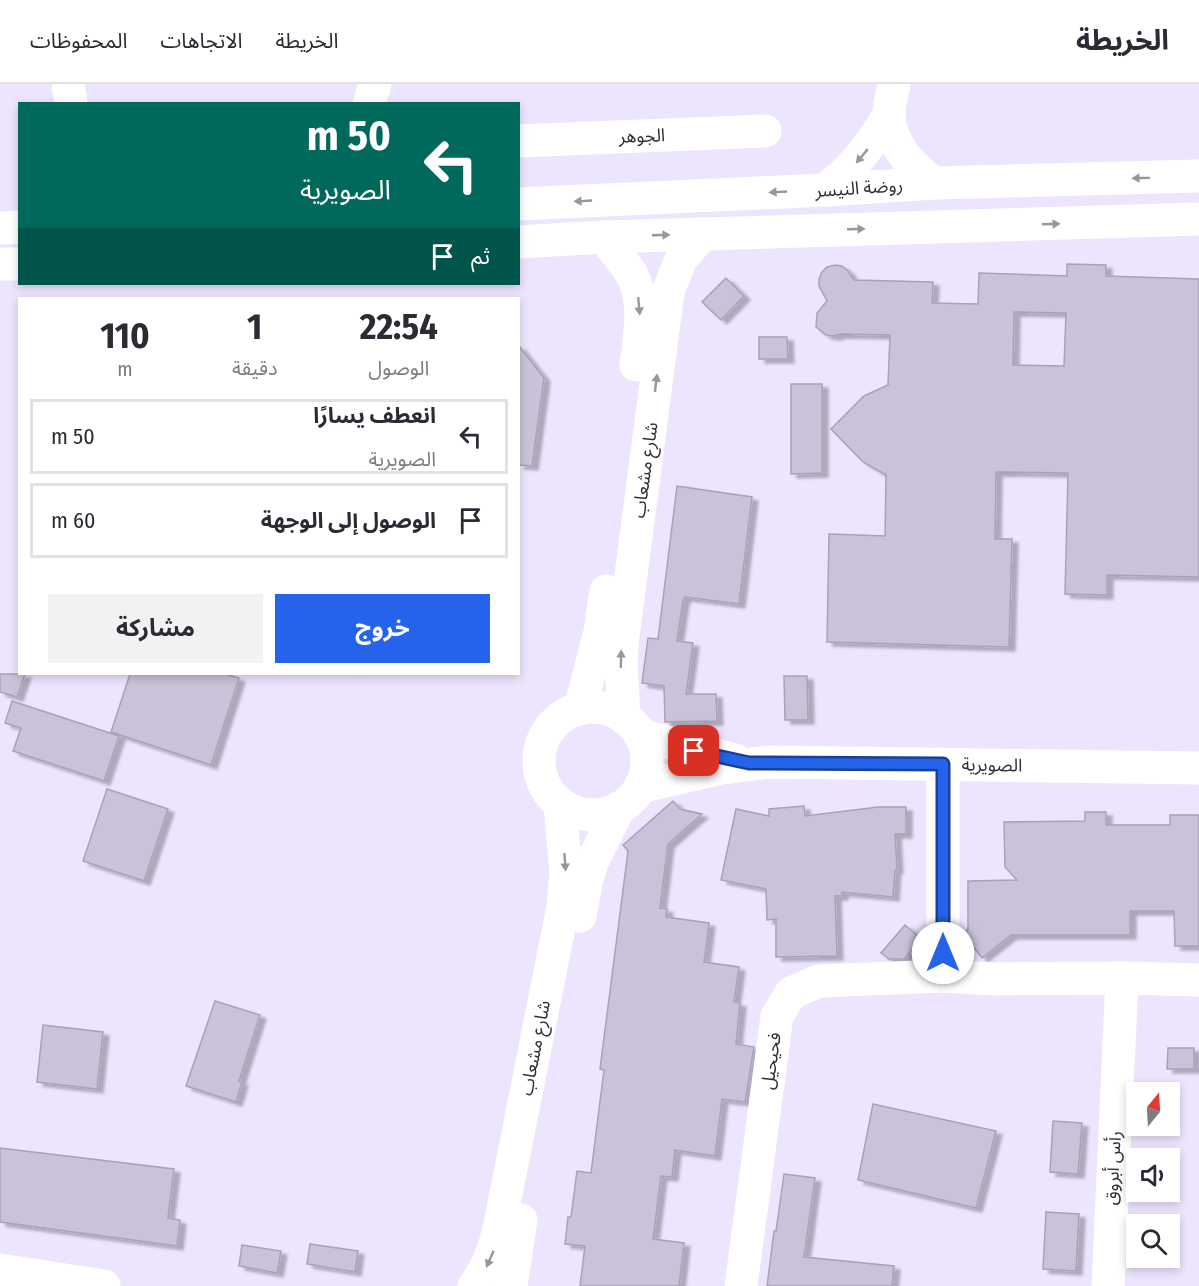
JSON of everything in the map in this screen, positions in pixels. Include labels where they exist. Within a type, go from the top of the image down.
[{"type":"street","points":[[68,84],[71,102]]},
{"type":"street","points":[[370,102],[375,84]]},
{"type":"street","points":[[892,99],[897,142],[918,170],[935,183]]},
{"type":"street","points":[[825,190],[845,175],[862,157],[877,136],[892,99]]},
{"type":"street","name":"الجوهر","points":[[520,141],[765,131]]},
{"type":"street","name":"روضة النيسر","points":[[520,204],[935,183],[1199,176]]},
{"type":"street","points":[[520,242],[604,237],[1199,219]]},
{"type":"street","points":[[0,228],[18,227]]},
{"type":"street","name":"شارع مشعاب","points":[[632,726],[621,662],[623,636],[668,292],[681,259],[704,234]]},
{"type":"street","name":"شارع مشعاب","points":[[580,709],[600,632],[641,326],[638,290],[631,274],[604,237]]},
{"type":"street","points":[[0,264],[18,264]]},
{"type":"street","points":[[596,707],[611,711],[632,726],[646,752],[646,770],[629,798],[604,814],[588,815],[574,812],[549,794],[538,765],[545,735],[554,723],[566,714],[596,707]]},
{"type":"street","name":"الصويرية","points":[[632,726],[703,753],[749,763]]},
{"type":"street","name":"الصويرية","points":[[629,798],[694,773],[749,763],[1199,768]]},
{"type":"street","points":[[943,764],[943,976]]},
{"type":"street","name":"شارع مشعاب","points":[[511,1286],[514,1258],[586,883],[592,862],[629,798]]},
{"type":"street","name":"شارع مشعاب","points":[[474,1286],[494,1250],[500,1229],[563,907],[566,873],[560,804]]},
{"type":"street","name":"فحيحيل","points":[[741,1286],[777,1016],[791,993],[819,981],[943,976],[994,979],[1199,980]]},
{"type":"street","name":"رأس أبروق","points":[[1108,1286],[1122,978]]},
{"type":"street","points":[[0,1270],[104,1286]]},
{"type":"building","points":[[1067,264],[1106,265],[1106,276],[1199,279],[1199,577],[1107,575],[1107,595],[1065,594],[1068,473],[996,472],[995,539],[1012,539],[1009,647],[827,642],[829,534],[885,536],[886,475],[863,462],[831,429],[864,396],[888,385],[890,335],[840,334],[834,336],[826,335],[816,327],[817,313],[827,301],[819,286],[822,272],[827,267],[835,265],[842,266],[854,280],[933,282],[932,303],[978,304],[979,273],[1067,276]],"holes":[[[1014,312],[1066,313],[1064,366],[1013,365]]]},
{"type":"building","points":[[726,278],[744,296],[721,320],[702,302]]},
{"type":"building","points":[[759,337],[787,337],[788,359],[759,359]]},
{"type":"building","points":[[520,347],[544,378],[532,466],[520,465]]},
{"type":"building","points":[[791,384],[822,384],[822,473],[791,474]]},
{"type":"building","points":[[677,486],[752,497],[739,604],[685,597],[683,601],[677,641],[693,643],[686,694],[716,694],[717,721],[665,722],[664,686],[642,683],[648,638],[658,639]]},
{"type":"building","points":[[0,674],[25,675],[17,697],[0,692]]},
{"type":"building","points":[[130,675],[228,675],[239,678],[211,765],[111,732]]},
{"type":"building","points":[[784,676],[807,676],[808,720],[785,720]]},
{"type":"building","points":[[12,701],[119,736],[104,781],[13,751],[21,728],[5,723]]},
{"type":"building","points":[[107,789],[168,809],[144,881],[83,861]]},
{"type":"building","points":[[673,801],[680,809],[702,814],[668,844],[660,908],[667,909],[666,917],[709,923],[704,962],[739,967],[734,1002],[740,1003],[736,1044],[754,1047],[745,1102],[722,1099],[715,1156],[675,1150],[672,1177],[661,1176],[653,1239],[684,1243],[679,1286],[580,1286],[585,1246],[565,1244],[577,1171],[591,1173],[604,1070],[600,1069],[628,851],[623,845]]},
{"type":"building","points":[[804,806],[805,816],[878,807],[906,807],[906,834],[895,834],[897,869],[895,870],[893,897],[842,892],[842,896],[835,896],[837,956],[776,957],[776,919],[767,920],[766,889],[721,880],[736,809],[769,816],[769,809]]},
{"type":"building","points":[[1085,812],[1106,812],[1106,825],[1170,825],[1170,815],[1199,815],[1199,946],[1175,946],[1174,911],[1130,911],[1130,935],[1011,935],[982,958],[963,934],[968,929],[968,881],[1017,880],[1005,867],[1004,822],[1085,821]]},
{"type":"building","points":[[905,925],[921,939],[904,959],[889,959],[881,953]]},
{"type":"building","points":[[215,1001],[260,1015],[239,1081],[242,1082],[236,1102],[186,1086]]},
{"type":"building","points":[[43,1025],[103,1032],[97,1089],[37,1082]]},
{"type":"building","points":[[1168,1048],[1194,1048],[1194,1069],[1167,1069]]},
{"type":"building","points":[[873,1104],[996,1131],[976,1208],[858,1180]]},
{"type":"building","points":[[1053,1121],[1082,1123],[1078,1174],[1050,1172]]},
{"type":"building","points":[[0,1148],[174,1169],[168,1218],[180,1220],[177,1246],[0,1222]]},
{"type":"building","points":[[784,1174],[815,1178],[804,1257],[894,1266],[892,1286],[767,1286]]},
{"type":"building","points":[[1046,1212],[1079,1214],[1076,1271],[1043,1269]]},
{"type":"building","points":[[310,1244],[358,1251],[355,1272],[307,1264]]},
{"type":"building","points":[[242,1245],[281,1251],[277,1273],[239,1266]]},
{"type":"route","points":[[694,751],[749,763],[943,764],[943,953]]}]
